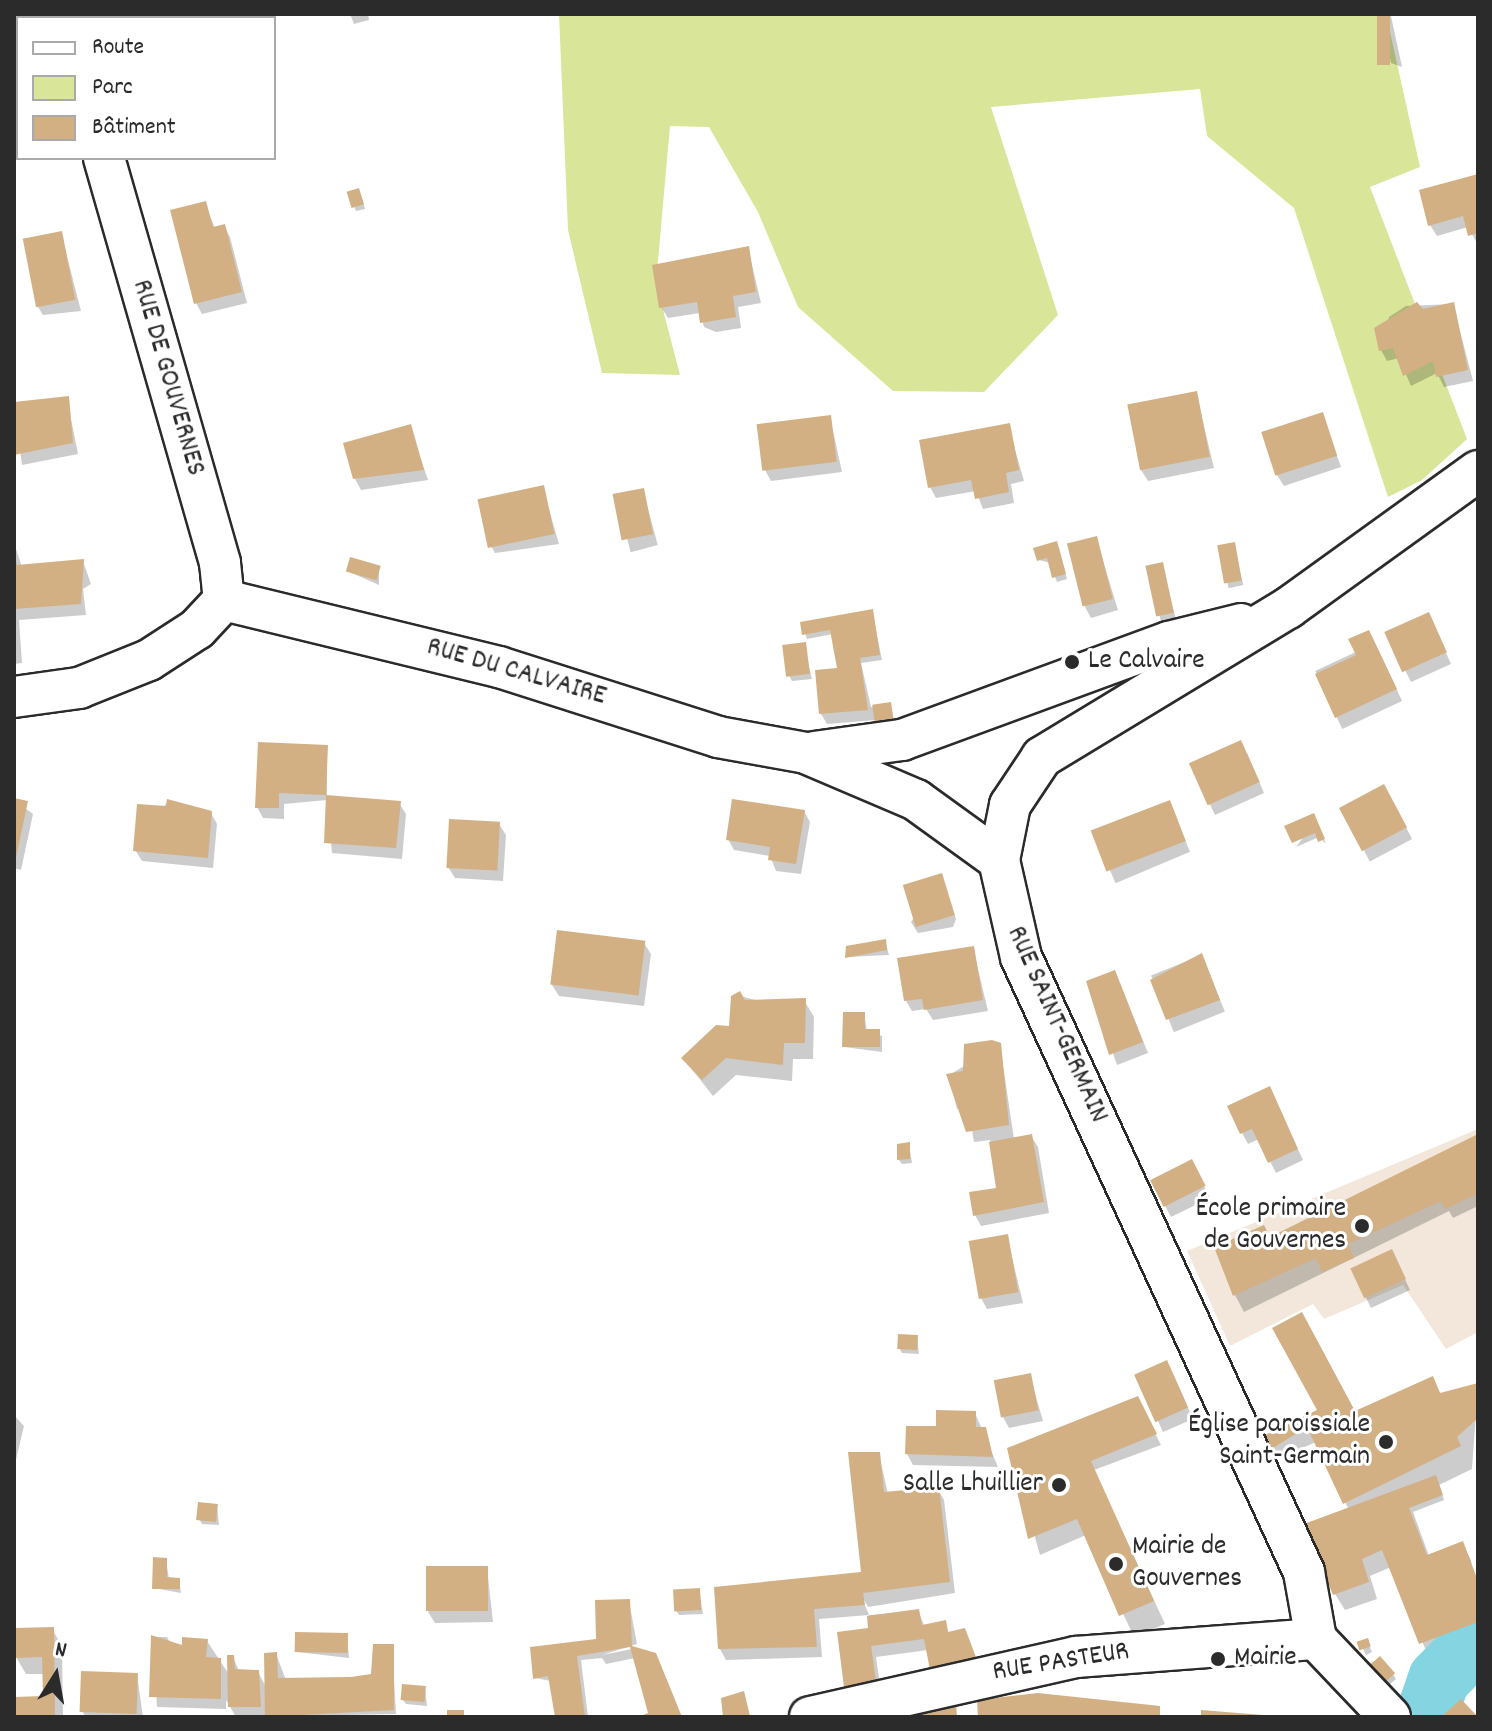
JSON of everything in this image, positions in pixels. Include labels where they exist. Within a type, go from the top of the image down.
[{"type":"street","name":"RUE DE GOUVERNES","points":[[105,160],[220,563],[224,600]]},
{"type":"street","name":"RUE SAINT-GERMAIN","points":[[1316,1639],[1304,1572],[1021,957],[999,860],[1010,805],[1042,757],[1259,620],[1288,608],[1478,471]]},
{"type":"street","points":[[14,697],[79,688],[149,660],[197,629],[224,600]]},
{"type":"street","name":"RUE DU CALVAIRE","points":[[224,600],[499,667],[718,737],[806,753],[916,800],[999,860]]},
{"type":"street","name":"RUE DU CALVAIRE","points":[[806,753],[902,740],[1181,638],[1259,620]]},
{"type":"street","points":[[1316,1639],[1386,1712]]},
{"type":"street","name":"RUE PASTEUR","points":[[810,1717],[1076,1657],[1316,1639]]},
{"type":"shaded area","points":[[1478,1129],[1478,1332],[1446,1349],[1403,1285],[1324,1319],[1313,1304],[1230,1346],[1187,1251]]},
{"type":"green space","points":[[559,14],[1386,14],[1420,167],[1370,187],[1467,439],[1422,480],[1388,497],[1294,208],[1207,136],[1200,89],[991,107],[1058,315],[984,392],[893,391],[798,307],[758,212],[709,127],[670,126],[656,283],[680,375],[602,373],[568,230]]},
{"type":"building","points":[[1377,14],[1390,14],[1390,65],[1377,65]]},
{"type":"building","points":[[1478,174],[1478,233],[1468,236],[1463,216],[1428,226],[1419,190]]},
{"type":"building","points":[[359,188],[364,204],[352,208],[347,192]]},
{"type":"building","points":[[206,201],[213,227],[225,224],[242,292],[194,304],[170,210]]},
{"type":"building","points":[[62,231],[75,300],[36,307],[23,239]]},
{"type":"building","points":[[749,246],[756,292],[733,296],[736,317],[700,323],[697,302],[659,308],[652,265]]},
{"type":"building","points":[[1417,302],[1423,309],[1454,302],[1468,370],[1436,377],[1433,361],[1403,376],[1393,348],[1379,351],[1374,328]]},
{"type":"building","points":[[1197,391],[1210,457],[1140,470],[1127,405]]},
{"type":"building","points":[[69,396],[73,443],[14,455],[14,402]]},
{"type":"building","points":[[1323,412],[1337,456],[1275,476],[1261,432]]},
{"type":"building","points":[[831,415],[837,462],[762,471],[757,424]]},
{"type":"building","points":[[1010,423],[1019,470],[1006,473],[1009,492],[975,499],[971,480],[928,488],[919,440]]},
{"type":"building","points":[[411,424],[424,470],[353,479],[343,443]]},
{"type":"building","points":[[544,485],[554,534],[488,548],[477,499]]},
{"type":"building","points":[[644,488],[653,534],[622,540],[613,494]]},
{"type":"building","points":[[1097,536],[1113,599],[1083,607],[1067,543]]},
{"type":"building","points":[[1057,541],[1066,574],[1052,578],[1047,558],[1037,561],[1033,548]]},
{"type":"building","points":[[1235,542],[1242,580],[1224,584],[1217,545]]},
{"type":"building","points":[[14,550],[17,565],[84,559],[81,604],[14,609]]},
{"type":"building","points":[[350,557],[381,566],[377,580],[346,571]]},
{"type":"building","points":[[1163,562],[1174,613],[1156,617],[1145,566]]},
{"type":"building","points":[[873,609],[880,655],[860,658],[868,710],[819,714],[815,670],[837,668],[830,630],[802,635],[800,622]]},
{"type":"building","points":[[1429,612],[1447,652],[1402,672],[1384,632]]},
{"type":"building","points":[[1369,630],[1397,689],[1335,718],[1315,674],[1356,655],[1348,639]]},
{"type":"building","points":[[806,642],[810,674],[786,677],[782,645]]},
{"type":"building","points":[[891,702],[894,723],[875,725],[872,705]]},
{"type":"building","points":[[1241,740],[1260,782],[1208,805],[1189,763]]},
{"type":"building","points":[[258,742],[328,745],[326,795],[279,793],[279,808],[255,808]]},
{"type":"building","points":[[1384,784],[1407,827],[1362,851],[1339,808]]},
{"type":"building","points":[[326,795],[401,801],[396,848],[324,843]]},
{"type":"building","points":[[14,798],[28,801],[15,862],[14,862]]},
{"type":"building","points":[[167,799],[212,811],[208,858],[133,851],[137,804],[166,806]]},
{"type":"building","points":[[732,799],[805,810],[796,864],[768,860],[770,847],[726,840]]},
{"type":"building","points":[[1170,800],[1186,841],[1106,872],[1091,830]]},
{"type":"building","points":[[1314,813],[1325,839],[1318,842],[1315,833],[1292,843],[1284,826]]},
{"type":"building","points":[[449,819],[500,822],[497,871],[446,868]]},
{"type":"building","points":[[942,873],[955,915],[916,927],[903,885]]},
{"type":"building","points":[[557,930],[645,941],[639,995],[550,985]]},
{"type":"building","points":[[886,939],[887,950],[845,958],[846,946]]},
{"type":"building","points":[[974,946],[983,1000],[924,1010],[922,999],[904,1001],[897,958]]},
{"type":"building","points":[[1202,953],[1220,1000],[1166,1020],[1150,980]]},
{"type":"building","points":[[1115,970],[1143,1042],[1109,1055],[1086,981]]},
{"type":"building","points":[[740,991],[745,1000],[806,998],[805,1043],[784,1043],[783,1065],[726,1058],[702,1080],[681,1058],[716,1025],[729,1026],[731,996]]},
{"type":"building","points":[[843,1012],[865,1012],[865,1029],[880,1029],[880,1047],[842,1047]]},
{"type":"building","points":[[992,1040],[1001,1043],[1009,1125],[966,1132],[946,1074],[963,1071],[964,1044]]},
{"type":"building","points":[[1270,1086],[1298,1149],[1268,1163],[1252,1129],[1240,1134],[1227,1106]]},
{"type":"building","points":[[1032,1134],[1044,1202],[973,1216],[969,1192],[996,1188],[989,1142]]},
{"type":"building","points":[[1478,1134],[1478,1193],[1445,1209],[1441,1201],[1348,1244],[1354,1258],[1322,1272],[1316,1258],[1233,1296],[1214,1247],[1264,1225],[1270,1237]]},
{"type":"building","points":[[910,1142],[910,1159],[897,1160],[897,1144]]},
{"type":"building","points":[[1192,1159],[1206,1186],[1164,1207],[1150,1180]]},
{"type":"building","points":[[1008,1234],[1018,1292],[979,1299],[969,1241]]},
{"type":"building","points":[[1392,1249],[1406,1279],[1364,1298],[1350,1268]]},
{"type":"building","name":"Église paroissiale Saint-Germain","points":[[1302,1312],[1355,1411],[1433,1376],[1440,1393],[1478,1383],[1478,1418],[1457,1437],[1461,1446],[1343,1504],[1307,1427],[1271,1449],[1265,1435],[1317,1410],[1272,1328]]},
{"type":"building","points":[[898,1334],[918,1335],[917,1350],[897,1349]]},
{"type":"building","points":[[1167,1360],[1188,1408],[1155,1422],[1134,1375]]},
{"type":"building","points":[[1031,1373],[1038,1410],[1001,1418],[994,1380]]},
{"type":"building","points":[[1138,1396],[1157,1434],[1091,1461],[1154,1601],[1119,1616],[1077,1519],[1028,1539],[1007,1448]]},
{"type":"building","points":[[936,1410],[976,1411],[976,1427],[986,1427],[993,1457],[905,1454],[906,1426],[936,1426]]},
{"type":"building","points":[[848,1452],[880,1452],[884,1492],[939,1487],[950,1582],[863,1593],[865,1605],[814,1609],[817,1647],[718,1649],[714,1587],[861,1572]]},
{"type":"building","points":[[1436,1475],[1443,1495],[1409,1508],[1427,1555],[1463,1541],[1478,1581],[1478,1622],[1419,1644],[1382,1550],[1362,1559],[1369,1582],[1333,1595],[1304,1524]]},
{"type":"building","points":[[198,1502],[218,1504],[216,1522],[196,1520]]},
{"type":"building","points":[[153,1557],[167,1558],[167,1577],[180,1578],[180,1589],[152,1589]]},
{"type":"building","points":[[426,1566],[488,1566],[488,1611],[426,1611]]},
{"type":"building","points":[[700,1588],[701,1610],[674,1611],[673,1589]]},
{"type":"building","points":[[630,1599],[632,1646],[656,1653],[682,1717],[638,1717],[648,1713],[630,1647],[577,1656],[585,1717],[555,1717],[548,1676],[533,1679],[530,1647],[596,1639],[595,1600]]},
{"type":"building","points":[[919,1609],[922,1625],[946,1620],[948,1632],[965,1628],[977,1660],[930,1670],[924,1639],[871,1646],[876,1681],[844,1687],[837,1632],[868,1628],[867,1616]]},
{"type":"building","points":[[54,1627],[55,1717],[14,1717],[14,1697],[43,1696],[42,1657],[14,1658],[14,1628]]},
{"type":"building","points":[[295,1632],[348,1633],[348,1653],[295,1652]]},
{"type":"building","points":[[151,1635],[182,1645],[182,1637],[208,1639],[206,1657],[221,1658],[221,1699],[149,1697]]},
{"type":"building","points":[[1368,1638],[1371,1647],[1359,1650],[1357,1642]]},
{"type":"building","points":[[373,1644],[394,1644],[394,1710],[265,1717],[264,1653],[277,1652],[278,1678],[351,1677],[371,1674]]},
{"type":"building","points":[[227,1655],[234,1655],[235,1669],[259,1670],[261,1707],[228,1707]]},
{"type":"building","points":[[1380,1656],[1395,1673],[1384,1683],[1369,1666]]},
{"type":"building","points":[[81,1671],[138,1673],[137,1714],[80,1712]]},
{"type":"building","points":[[402,1684],[426,1686],[425,1702],[401,1700]]},
{"type":"building","points":[[744,1691],[750,1716],[723,1717],[721,1698]]},
{"type":"building","points":[[1038,1693],[1160,1706],[1160,1717],[978,1717],[977,1700]]},
{"type":"building","points":[[1461,1699],[1478,1717],[1441,1717]]},
{"type":"building","points":[[956,1701],[957,1717],[918,1717],[916,1706]]},
{"type":"building","points":[[447,1710],[464,1710],[464,1717],[447,1717]]},
{"type":"building","points":[[1201,1710],[1263,1715],[1263,1717],[1201,1717]]},
{"type":"waterway","points":[[1426,1717],[1439,1679],[1478,1640]]},
{"type":"place","name":"Le Calvaire","points":[[1072,662]]},
{"type":"place","name":"École primaire de Gouvernes","points":[[1362,1226]]},
{"type":"place","name":"Église paroissiale Saint-Germain","points":[[1386,1442]]},
{"type":"place","name":"Salle Lhuillier","points":[[1059,1485]]},
{"type":"place","name":"Mairie de Gouvernes","points":[[1116,1564]]},
{"type":"place","name":"Mairie","points":[[1218,1659]]}]
